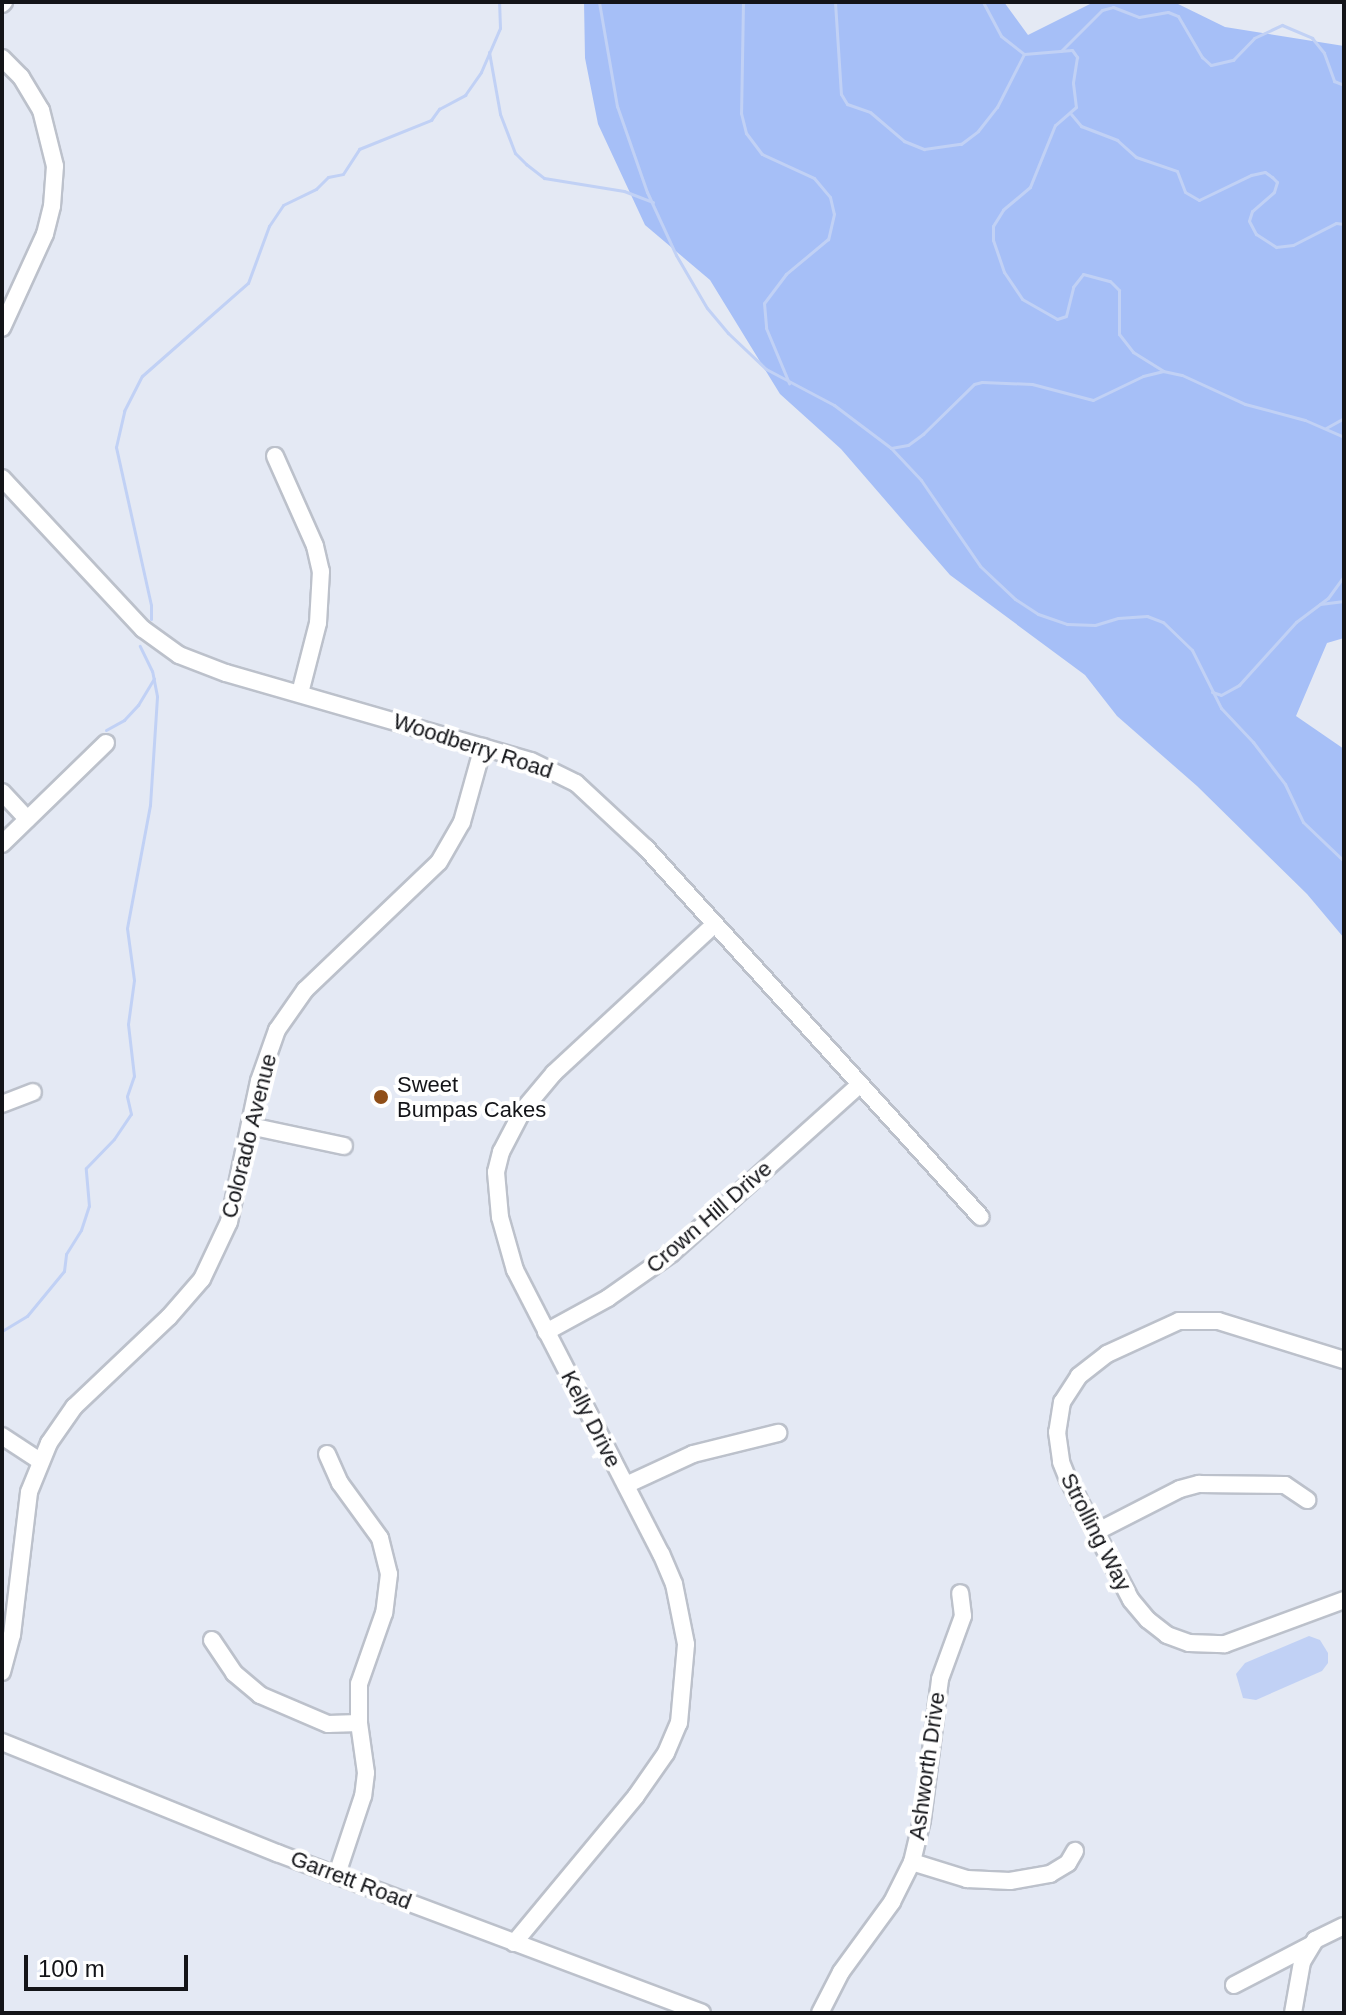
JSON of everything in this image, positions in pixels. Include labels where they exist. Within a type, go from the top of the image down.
[{"type":"street","points":[[2,58],[21,77],[41,110],[52,147],[55,181],[45,234],[2,328]]},
{"type":"street","points":[[275,456],[315,546],[321,571],[318,623],[300,693]]},
{"type":"street","name":"Woodberry Road","points":[[2,478],[106,591],[163,646],[201,665],[548,767],[593,796],[646,848],[981,1217]]},
{"type":"street","points":[[2,844],[106,743]]},
{"type":"street","name":"Colorado Avenue","points":[[2,1672],[12,1635],[25,1514],[40,1461],[74,1407],[176,1310],[202,1279],[224,1237],[261,1073],[277,1030],[314,980],[439,862],[462,822],[483,747]]},
{"type":"street","points":[[2,792],[27,819]]},
{"type":"street","name":"Kelly Drive","points":[[514,1943],[636,1796],[666,1753],[679,1723],[686,1657],[683,1618],[661,1554],[505,1246],[496,1172],[501,1152],[523,1110],[554,1073],[714,925]]},
{"type":"street","name":"Crown Hill Drive","points":[[546,1332],[608,1298],[672,1253],[859,1085]]},
{"type":"street","points":[[2,1104],[33,1092]]},
{"type":"street","points":[[250,1126],[344,1146]]},
{"type":"street","name":"Strolling Way","points":[[1344,1360],[1316,1349],[1205,1319],[1163,1326],[1092,1364],[1069,1389],[1058,1416],[1057,1432],[1061,1462],[1096,1532],[1139,1611],[1156,1628],[1178,1640],[1225,1644],[1344,1600]]},
{"type":"street","points":[[626,1485],[693,1454],[778,1433]]},
{"type":"street","points":[[2,1436],[40,1461]]},
{"type":"street","points":[[327,1454],[340,1483],[375,1529],[387,1560],[388,1587],[384,1613],[361,1670],[359,1723],[366,1773],[357,1820],[337,1874]]},
{"type":"street","points":[[1096,1532],[1180,1489],[1199,1484],[1285,1485],[1307,1500]]},
{"type":"street","name":"Ashworth Drive","points":[[820,2013],[841,1972],[892,1902],[912,1862],[922,1820],[937,1693],[963,1616],[960,1593]]},
{"type":"street","points":[[212,1640],[234,1673],[260,1695],[328,1724],[359,1723]]},
{"type":"street","name":"Garrett Road","points":[[2,1742],[514,1943],[702,2013]]},
{"type":"street","points":[[912,1862],[967,1879],[1010,1881],[1060,1869],[1075,1851]]},
{"type":"street","points":[[1234,1985],[1344,1926]]},
{"type":"street","points":[[1293,2013],[1302,1962],[1312,1944]]},
{"type":"shaded area","points":[[584,2],[1004,2],[1028,35],[1094,2],[1174,2],[1225,27],[1344,46],[1344,638],[1327,643],[1296,716],[1344,749],[1344,938],[1307,894],[1197,786],[1117,716],[1085,675],[950,575],[841,449],[780,394],[710,280],[645,225],[598,124],[585,58]]},
{"type":"shaded area","points":[[1309,1636],[1320,1640],[1328,1653],[1328,1663],[1322,1671],[1256,1700],[1243,1698],[1236,1674],[1245,1663]]},
{"type":"waterway","points":[[151,619],[151,605],[116,447],[124,411],[142,376],[248,283],[269,226],[283,205],[316,189],[328,177],[343,174],[359,149],[431,120],[439,109],[465,95],[481,72],[500,28],[499,2]]},
{"type":"waterway","points":[[599,2],[617,106],[647,192],[676,255],[707,308],[728,333],[766,369],[834,405],[891,448],[921,480],[980,566],[1015,599],[1038,614],[1067,624],[1095,625],[1118,618],[1147,616],[1163,622],[1192,650],[1221,708],[1253,742],[1285,784],[1303,822],[1344,861]]},
{"type":"waterway","points":[[743,2],[741,113],[746,133],[762,154],[814,178],[830,197],[834,214],[828,239],[786,274],[764,303],[766,328],[789,383]]},
{"type":"waterway","points":[[835,2],[841,94],[847,104],[870,112],[904,141],[924,149],[961,144],[978,131],[997,107],[1024,54]]},
{"type":"waterway","points":[[983,2],[1001,36],[1024,54],[1072,50],[1077,57],[1073,83],[1076,107],[1055,125],[1030,187],[1003,210],[993,226],[993,240],[1004,272],[1022,299],[1057,319],[1066,316],[1073,287],[1083,274],[1110,281],[1119,290],[1119,334],[1133,352],[1163,371]]},
{"type":"waterway","points":[[1061,51],[1102,10],[1113,7],[1139,17],[1168,12],[1178,16],[1202,57],[1211,65],[1233,60],[1254,38],[1282,25],[1312,38],[1324,53],[1334,81],[1344,85]]},
{"type":"waterway","points":[[489,52],[500,114],[515,153],[526,164],[544,178],[624,191],[653,202]]},
{"type":"waterway","points":[[1071,114],[1081,126],[1117,140],[1136,157],[1177,171],[1185,192],[1199,200],[1251,175],[1265,172],[1277,182],[1274,192],[1252,211],[1249,221],[1256,234],[1276,247],[1293,245],[1336,223],[1344,224]]},
{"type":"waterway","points":[[891,448],[908,445],[923,434],[974,384],[1032,384],[1093,400],[1143,376],[1163,371],[1182,375],[1245,404],[1305,420],[1344,437]]},
{"type":"waterway","points":[[1326,428],[1344,418]]},
{"type":"waterway","points":[[1212,692],[1221,695],[1239,685],[1296,622],[1328,598],[1344,576]]},
{"type":"waterway","points":[[1320,604],[1344,601]]},
{"type":"waterway","points":[[2,1331],[27,1316],[64,1271],[66,1254],[81,1230],[89,1206],[86,1168],[114,1139],[131,1114],[127,1096],[134,1076],[128,1024],[134,980],[127,928],[150,805],[157,696],[152,671],[140,646]]},
{"type":"waterway","points":[[106,730],[124,720],[138,705],[154,678]]},
{"type":"place","name":"Sweet Bumpas Cakes","points":[[381,1097]]}]
